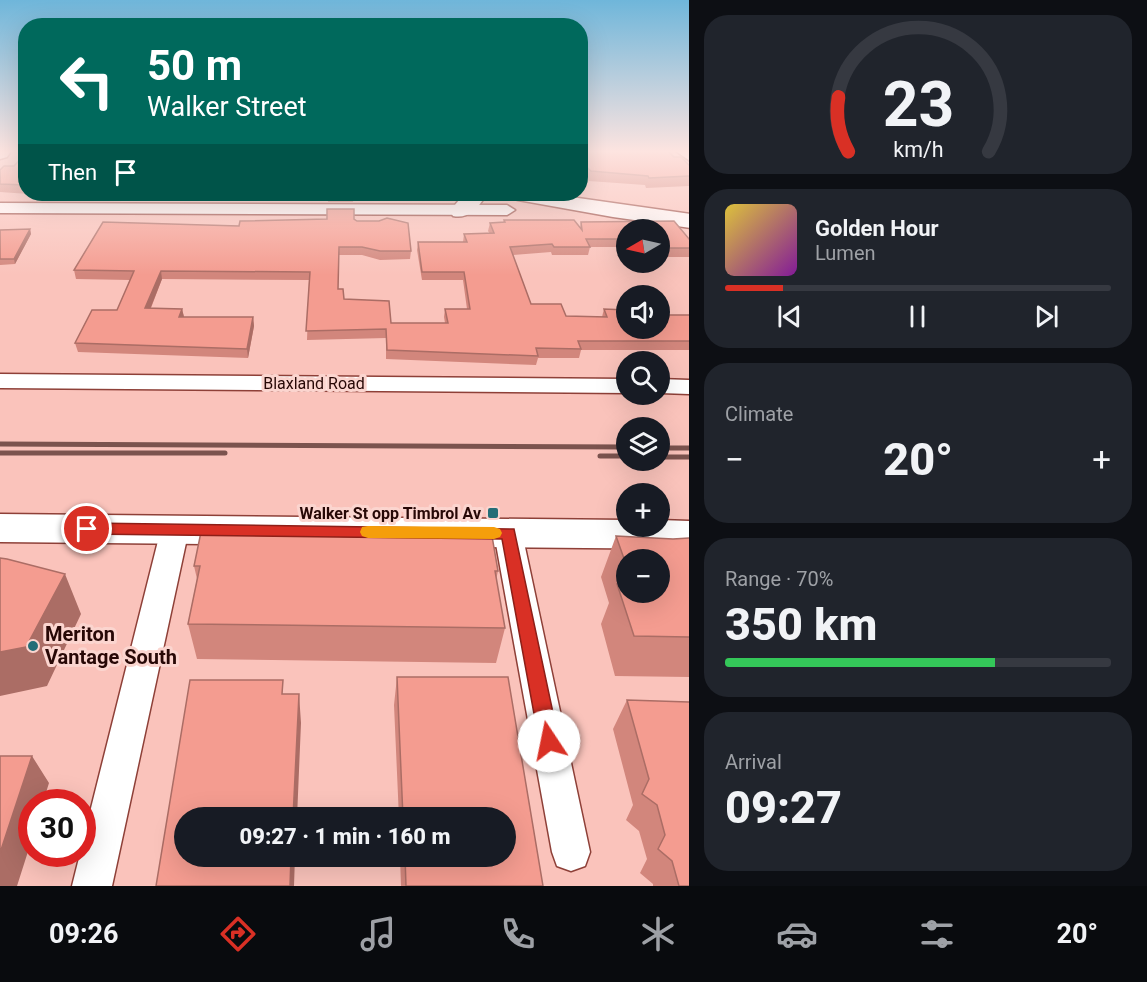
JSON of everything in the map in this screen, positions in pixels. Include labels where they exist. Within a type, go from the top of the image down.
[{"type":"main road","points":[[588,195],[689,209]]},
{"type":"main road","points":[[461,211],[472,201]]},
{"type":"main road","points":[[513,202],[689,221]]},
{"type":"main road","points":[[0,528],[689,535]]},
{"type":"street","points":[[195,208],[198,201]]},
{"type":"street","points":[[0,208],[461,211],[513,202]]},
{"type":"street","name":"Blaxland Road","points":[[0,381],[616,386]]},
{"type":"street","points":[[670,386],[689,387]]},
{"type":"street","points":[[92,886],[175,529]]},
{"type":"street","points":[[508,533],[571,852]]},
{"type":"building","points":[[327,209],[354,209],[354,219],[357,221],[379,221],[387,218],[408,223],[411,251],[339,247],[338,289],[343,289],[344,299],[389,301],[391,323],[448,323],[445,309],[470,309],[464,272],[422,272],[418,242],[467,242],[464,234],[494,233],[490,223],[505,222],[504,220],[574,220],[582,230],[581,222],[616,222],[616,239],[586,239],[590,247],[554,247],[552,244],[510,247],[531,304],[561,304],[566,316],[607,317],[604,309],[616,310],[616,339],[670,339],[670,315],[689,315],[689,341],[578,341],[581,349],[536,348],[538,356],[387,350],[386,329],[306,331],[310,272],[161,271],[145,308],[182,309],[179,317],[253,317],[247,349],[75,343],[92,310],[117,310],[134,271],[74,270],[103,222],[239,226],[240,221],[327,219]]},
{"type":"building","points":[[670,221],[674,221],[689,239],[689,248],[670,248]]},
{"type":"building","points":[[30,229],[14,259],[0,259],[0,230]]},
{"type":"building","points":[[201,532],[492,536],[498,571],[495,571],[505,628],[188,624],[200,566],[194,566]]},
{"type":"building","points":[[616,537],[689,538],[689,637],[634,636],[623,603],[670,603],[670,549],[621,549]]},
{"type":"building","points":[[0,558],[65,574],[26,647],[0,652]]},
{"type":"building","points":[[397,677],[508,677],[543,886],[406,886],[405,867],[516,867],[516,807],[403,807]]},
{"type":"building","points":[[190,680],[283,680],[282,694],[299,694],[294,807],[174,807],[174,867],[291,867],[290,886],[156,886]]},
{"type":"building","points":[[627,700],[689,702],[689,886],[679,886],[672,861],[658,849],[665,835],[657,805],[642,794],[649,779]]},
{"type":"building","points":[[0,756],[32,756],[21,789],[18,789],[18,798],[0,853]]},
{"type":"railway","points":[[0,444],[616,447]]},
{"type":"railway","points":[[670,448],[689,448]]},
{"type":"railway","points":[[0,453],[225,453]]},
{"type":"railway","points":[[600,456],[616,456]]},
{"type":"railway","points":[[670,457],[689,457]]},
{"type":"slow traffic","points":[[368,532],[494,533]]},
{"type":"place","name":"Walker St opp Timbrol Av","points":[[493,513]]},
{"type":"place","name":"Meriton Vantage South","points":[[33,646]]},
{"type":"route","points":[[87,529],[508,533],[549,741]]}]
